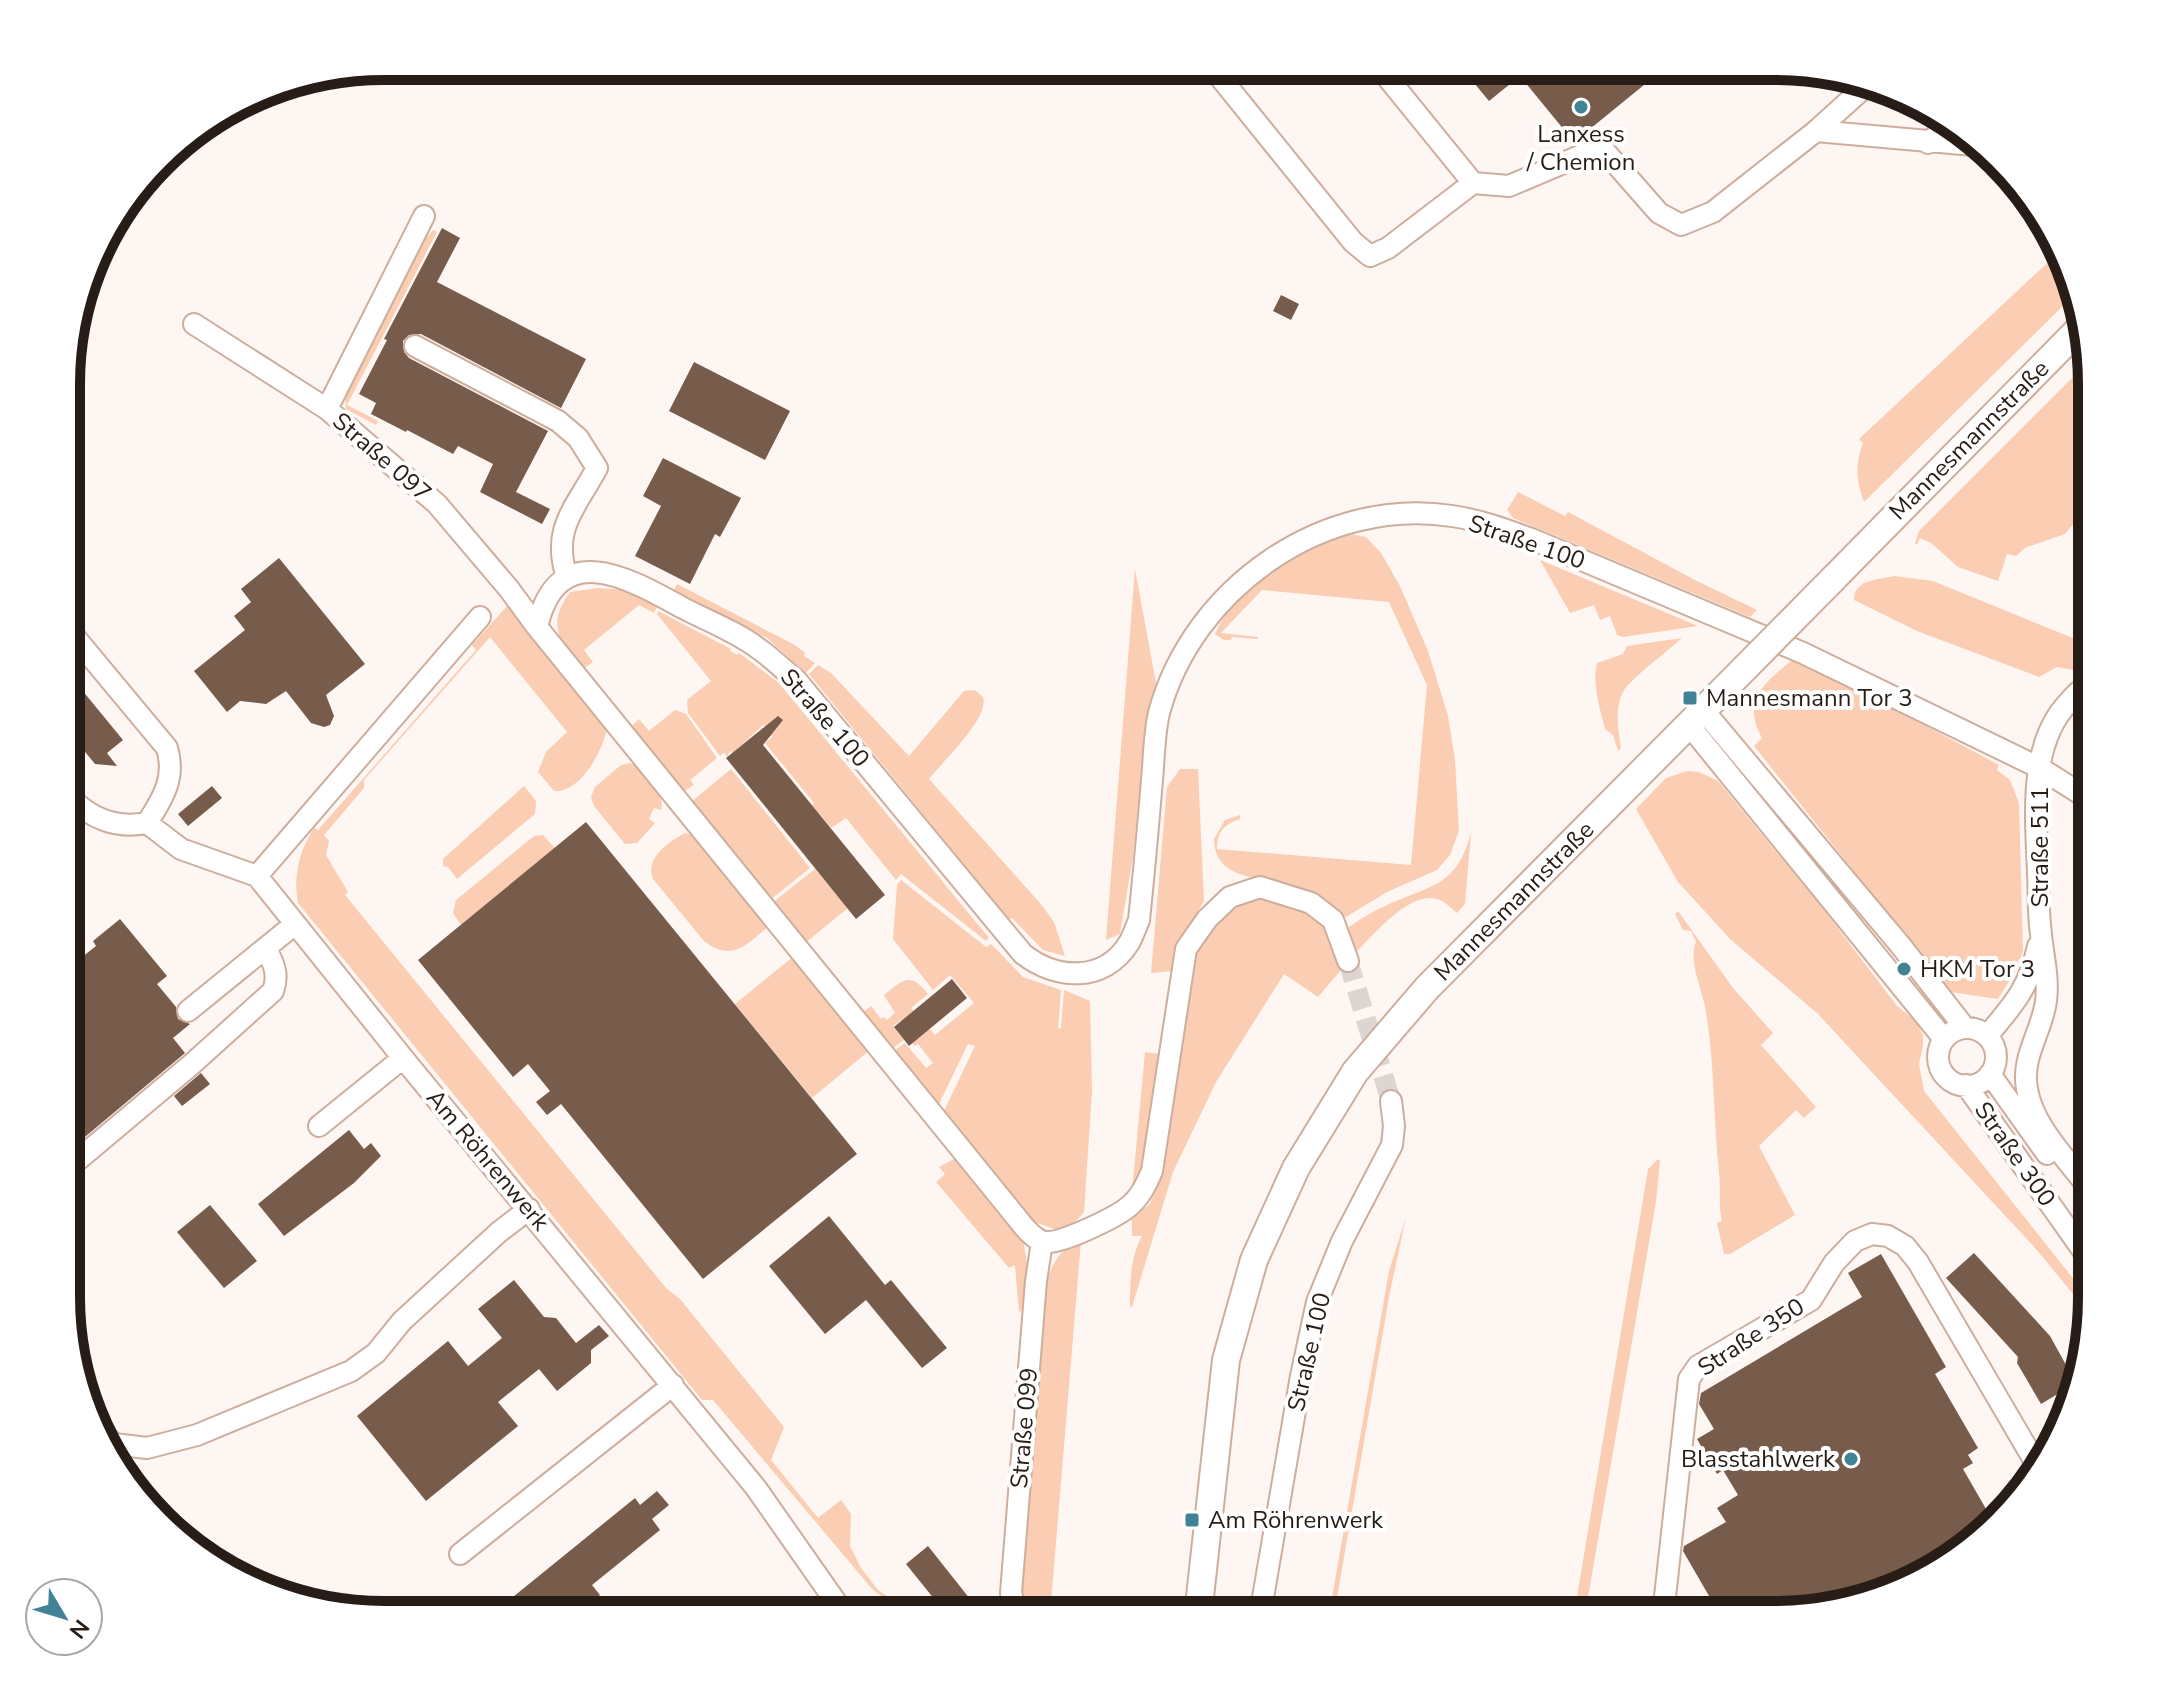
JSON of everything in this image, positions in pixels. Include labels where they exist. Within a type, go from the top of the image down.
[{"type":"main road","name":"Mannesmannstraße","points":[[1200,1601],[1226,1360],[1254,1260],[1296,1168],[1355,1072],[1427,988],[2074,334]]},
{"type":"street","points":[[1222,80],[1353,242],[1370,256],[1388,248],[1473,183],[1509,186],[1601,147],[1659,213],[1681,225],[1713,212],[1816,131],[1859,92]]},
{"type":"street","points":[[1389,80],[1473,183]]},
{"type":"street","points":[[1928,143],[1942,130]]},
{"type":"street","points":[[1816,131],[1961,145]]},
{"type":"street","points":[[327,409],[424,216]]},
{"type":"street","name":"Straße 097","points":[[194,324],[327,409],[437,504],[537,627]]},
{"type":"street","points":[[415,346],[558,421],[578,438],[597,468],[561,534],[560,555],[567,577],[553,589],[541,607],[537,627],[1028,1232],[1042,1242],[1054,1241],[1107,1219],[1127,1208],[1142,1193],[1152,1171],[1186,949],[1207,919],[1230,897],[1260,887],[1311,903],[1333,920],[1348,961]]},
{"type":"street","name":"Straße 100","points":[[567,577],[602,571],[628,579],[757,647],[797,681],[1023,954],[1038,966],[1061,974],[1088,972],[1112,962],[1128,944],[1139,920],[1159,714],[1177,667],[1203,623],[1237,585],[1280,553],[1324,530],[1371,518],[1410,514],[1450,516],[1493,525],[1534,540],[1803,653],[2040,768],[2078,792]]},
{"type":"street","points":[[147,823],[181,849],[257,876],[480,617]]},
{"type":"street","points":[[80,643],[167,748],[171,764],[170,783],[147,823],[128,827],[109,823],[80,808]]},
{"type":"street","name":"Straße 511","points":[[2041,934],[2036,816],[2040,768],[2045,744],[2063,708],[2078,693]]},
{"type":"street","points":[[1696,718],[1901,946],[1965,1028]]},
{"type":"street","points":[[1696,718],[1944,1039]]},
{"type":"street","name":"Am Röhrenwerk","points":[[257,876],[756,1488],[835,1601]]},
{"type":"street","points":[[188,1011],[295,924]]},
{"type":"street","points":[[1987,1036],[2021,996],[2034,968],[2041,934]]},
{"type":"street","name":"Straße 300","points":[[2041,934],[2046,999],[2042,1020],[2027,1056],[2026,1086],[2030,1103],[2042,1126],[2078,1174]]},
{"type":"street","points":[[80,1158],[273,991],[277,980],[275,966],[266,948]]},
{"type":"street","points":[[1965,1028],[1987,1036],[1996,1058],[1984,1080],[1957,1084],[1943,1073],[1938,1056],[1944,1039],[1950,1033],[1965,1028]]},
{"type":"street","points":[[319,1126],[403,1058]]},
{"type":"street","points":[[1990,1074],[2029,1131],[2078,1193]]},
{"type":"street","name":"Straße 300","points":[[1966,1085],[2078,1244]]},
{"type":"street","name":"Straße 100","points":[[1262,1601],[1301,1376],[1317,1302],[1342,1241],[1392,1145],[1394,1126],[1391,1101]]},
{"type":"street","points":[[119,1445],[147,1448],[197,1435],[351,1371],[376,1353],[402,1321],[499,1232],[529,1209]]},
{"type":"street","name":"Straße 350","points":[[1665,1601],[1689,1379],[1698,1366],[1811,1300],[1834,1263],[1855,1241],[1872,1234],[1888,1236],[1905,1246],[1918,1262],[2032,1457]]},
{"type":"street","name":"Straße 099","points":[[1013,1601],[1011,1593],[1042,1242]]},
{"type":"street","points":[[460,1554],[673,1385]]},
{"type":"shaded area","points":[[433,230],[437,232],[347,405],[378,421],[376,425],[346,409],[345,393],[420,245]]},
{"type":"shaded area","points":[[2051,259],[2067,302],[1864,502],[1859,487],[1859,458],[1863,443],[1859,439]]},
{"type":"shaded area","points":[[2077,373],[2078,518],[2065,534],[2025,548],[2016,556],[2007,554],[1998,581],[1958,567],[1931,543],[1920,538],[1915,544],[1919,531]]},
{"type":"shaded area","points":[[1518,492],[1565,516],[1568,512],[1757,610],[1750,617],[1513,518],[1507,510]]},
{"type":"shaded area","points":[[1349,534],[1366,537],[1381,553],[1400,586],[1428,651],[1448,716],[1455,760],[1459,831],[1450,855],[1437,870],[1387,892],[1346,917],[1310,892],[1250,877],[1224,865],[1217,854],[1214,839],[1225,820],[1240,815],[1240,819],[1222,830],[1217,849],[1411,865],[1427,685],[1389,602],[1262,590],[1221,633],[1258,639],[1232,637],[1231,640],[1224,640],[1215,634],[1238,598],[1271,570],[1309,549]]},
{"type":"shaded area","points":[[1540,560],[1698,626],[1623,637],[1617,635],[1610,616],[1600,620],[1594,605],[1570,613]]},
{"type":"shaded area","points":[[1135,569],[1156,683],[1145,734],[1133,856],[1120,934],[1106,940]]},
{"type":"shaded area","points":[[1894,576],[1933,581],[2078,640],[2078,671],[2057,667],[2039,677],[1917,631],[1854,600],[1862,584]]},
{"type":"shaded area","points":[[677,584],[795,645],[815,663],[806,673],[767,638],[674,590]]},
{"type":"shaded area","points":[[598,588],[627,590],[657,607],[654,613],[639,605],[584,650],[593,662],[583,669],[567,650],[557,624],[570,592]]},
{"type":"shaded area","points":[[508,605],[607,728],[596,758],[582,778],[564,790],[554,791],[538,772],[546,752],[567,732],[490,637],[364,780],[364,788],[324,835],[329,841],[326,855],[348,892],[345,895],[666,1288],[680,1299],[784,1427],[771,1460],[818,1518],[841,1500],[851,1514],[850,1546],[861,1568],[878,1590],[893,1601],[873,1590],[713,1400],[702,1400],[298,903],[298,864],[314,828],[318,830],[476,650],[472,645]]},
{"type":"shaded area","points":[[658,611],[737,655],[739,653],[779,683],[989,938],[986,941],[901,874],[896,880],[846,818],[831,828],[765,743],[772,737],[763,725],[733,753],[731,751],[728,757],[724,753],[720,756],[688,713],[687,700],[711,681],[657,614]]},
{"type":"shaded area","points":[[1682,638],[1624,690],[1618,711],[1621,748],[1618,751],[1613,735],[1605,729],[1599,705],[1595,680],[1597,663],[1623,654],[1627,646]]},
{"type":"shaded area","points":[[1792,660],[1870,696],[1999,765],[1997,770],[2010,780],[2019,803],[2023,951],[2017,968],[1998,999],[1950,992],[1754,746],[1762,738],[1756,724],[1755,702],[1765,685]]},
{"type":"shaded area","points":[[818,665],[831,673],[909,756],[964,691],[975,690],[983,697],[983,706],[972,728],[929,779],[1040,903],[1054,922],[1065,956],[1043,950],[1012,918],[1009,920],[809,674]]},
{"type":"shaded area","points":[[675,710],[686,714],[717,758],[690,780],[694,785],[683,792],[631,727],[639,719],[649,731]]},
{"type":"shaded area","points":[[630,763],[653,783],[662,804],[661,810],[654,808],[649,819],[655,823],[637,843],[625,844],[594,806],[591,797],[595,787],[621,765]]},
{"type":"shaded area","points":[[731,769],[810,868],[770,900],[691,802]]},
{"type":"shaded area","points":[[1180,769],[1198,769],[1204,901],[1182,937],[1172,971],[1151,973],[1167,787]]},
{"type":"shaded area","points":[[1687,771],[1699,772],[1718,781],[1824,910],[1897,1006],[1916,1021],[1923,1035],[1919,1064],[1924,1091],[2078,1285],[2078,1300],[2036,1249],[1817,1013],[1730,939],[1678,882],[1636,809],[1666,778]]},
{"type":"shaded area","points":[[524,786],[536,801],[535,814],[457,879],[448,867],[443,866],[443,859]]},
{"type":"shaded area","points":[[1471,832],[1465,904],[1457,913],[1442,901],[1431,898],[1419,900],[1395,914],[1355,953],[1344,930],[1381,908],[1440,882],[1458,864]]},
{"type":"shaded area","points":[[685,833],[696,836],[769,926],[739,948],[723,950],[704,941],[653,879],[651,871],[655,858],[665,846]]},
{"type":"shaded area","points":[[543,835],[555,848],[461,925],[453,913],[456,900],[534,836]]},
{"type":"shaded area","points":[[815,869],[848,908],[805,943],[772,903]]},
{"type":"shaded area","points":[[901,880],[986,947],[991,944],[1023,977],[1061,990],[1058,1029],[1061,1028],[1064,990],[1090,1001],[1092,1091],[1084,1212],[1074,1223],[1057,1230],[1032,1221],[943,1113],[975,1046],[968,1044],[938,1106],[894,1051],[905,1043],[926,1068],[933,1063],[918,1044],[915,1046],[907,1037],[911,1033],[901,1020],[893,1026],[904,1040],[892,1049],[862,1013],[871,1006],[881,1019],[884,1017],[887,1020],[895,1013],[884,995],[906,980],[916,982],[928,994],[911,1008],[935,1035],[974,1003],[950,975],[933,990],[893,939],[897,885]]},
{"type":"shaded area","points":[[1254,899],[1299,908],[1318,920],[1329,936],[1341,970],[1318,997],[1284,974],[1216,1082],[1173,1172],[1130,1307],[1133,1262],[1142,1236],[1132,1236],[1132,1217],[1150,1204],[1159,1180],[1179,1033],[1198,948],[1211,927],[1229,911]]},
{"type":"shaded area","points":[[1678,911],[1733,988],[1773,1033],[1761,1045],[1816,1107],[1804,1118],[1796,1110],[1759,1146],[1795,1215],[1730,1254],[1724,1254],[1717,1223],[1722,1221],[1712,1069],[1705,1007],[1694,965],[1696,942],[1691,931],[1683,930],[1675,914]]},
{"type":"shaded area","points":[[794,956],[870,1050],[812,1098],[735,1004]]},
{"type":"shaded area","points":[[1145,1052],[1159,1054],[1145,1167],[1132,1191]]},
{"type":"shaded area","points":[[959,1159],[1023,1239],[1028,1270],[1025,1305],[1019,1313],[1015,1265],[1009,1268],[936,1182],[945,1174],[939,1167]]},
{"type":"shaded area","points":[[1660,1160],[1656,1202],[1587,1601],[1576,1601],[1648,1169]]},
{"type":"shaded area","points":[[1406,1217],[1389,1297],[1336,1601],[1331,1601],[1389,1271]]},
{"type":"shaded area","points":[[1081,1241],[1051,1601],[1023,1601],[1020,1588],[1045,1292],[1056,1261]]},
{"type":"building","name":"Lanxess / Chemion","points":[[1472,80],[1515,80],[1489,101]]},
{"type":"building","name":"Lanxess / Chemion","points":[[1523,80],[1650,80],[1574,142]]},
{"type":"building","points":[[442,228],[460,238],[437,282],[586,359],[561,408],[421,334],[409,335],[403,341],[404,352],[409,358],[548,431],[516,492],[550,509],[542,524],[480,492],[493,464],[458,446],[453,454],[371,414],[376,403],[359,394]]},
{"type":"building","points":[[1281,295],[1299,304],[1291,320],[1273,311]]},
{"type":"building","points":[[694,362],[790,411],[765,460],[669,411]]},
{"type":"building","points":[[663,458],[741,498],[720,537],[715,534],[690,584],[635,556],[661,506],[643,496]]},
{"type":"building","points":[[279,558],[365,664],[326,695],[334,716],[330,725],[324,727],[311,723],[286,691],[266,704],[240,701],[227,712],[194,671],[245,630],[234,616],[251,602],[241,589]]},
{"type":"building","points":[[80,688],[123,740],[107,753],[117,766],[95,764],[80,746]]},
{"type":"building","points":[[778,716],[783,720],[763,745],[885,895],[856,919],[726,758]]},
{"type":"building","points":[[212,786],[222,798],[188,826],[178,814]]},
{"type":"building","points":[[586,822],[857,1154],[703,1279],[561,1104],[547,1115],[536,1102],[550,1091],[528,1064],[513,1077],[418,960]]},
{"type":"building","points":[[120,919],[167,976],[157,984],[176,1007],[178,1019],[190,1024],[173,1038],[185,1053],[80,1141],[80,959],[96,946],[93,941]]},
{"type":"building","points":[[952,979],[967,998],[909,1046],[894,1027]]},
{"type":"building","points":[[201,1073],[210,1084],[182,1106],[174,1096]]},
{"type":"building","points":[[349,1130],[364,1149],[371,1143],[381,1156],[354,1183],[284,1236],[258,1204]]},
{"type":"building","points":[[210,1205],[257,1261],[224,1288],[177,1232]]},
{"type":"building","points":[[829,1216],[885,1285],[891,1280],[947,1348],[922,1368],[866,1300],[825,1334],[769,1266]]},
{"type":"building","points":[[1974,1253],[2050,1336],[2069,1371],[2063,1391],[2041,1404],[2017,1363],[2018,1357],[1946,1278]]},
{"type":"building","name":"Blasstahlwerk","points":[[1881,1254],[1946,1367],[1935,1374],[1978,1448],[1968,1455],[1973,1463],[1963,1469],[1988,1513],[1943,1550],[1908,1570],[1872,1585],[1833,1595],[1794,1600],[1712,1601],[1683,1551],[1684,1546],[1726,1522],[1717,1508],[1738,1495],[1723,1470],[1717,1474],[1697,1439],[1714,1429],[1699,1404],[1701,1393],[1862,1297],[1848,1273]]},
{"type":"building","points":[[514,1280],[544,1317],[556,1318],[576,1343],[599,1325],[609,1336],[591,1350],[591,1363],[557,1391],[539,1369],[498,1402],[518,1426],[426,1501],[357,1416],[448,1341],[468,1366],[502,1338],[478,1309]]},
{"type":"building","points":[[657,1491],[669,1505],[652,1519],[660,1530],[592,1585],[600,1595],[593,1601],[508,1601],[635,1498],[640,1505]]},
{"type":"building","points":[[928,1546],[972,1601],[936,1601],[906,1564]]},
{"type":"tunnel","points":[[1348,961],[1391,1101]]},
{"type":"place","name":"Lanxess / Chemion","points":[[1581,107]]},
{"type":"place","name":"Mannesmann Tor 3","points":[[1690,698]]},
{"type":"place","name":"HKM Tor 3","points":[[1904,969]]},
{"type":"place","name":"Blasstahlwerk","points":[[1851,1459]]},
{"type":"place","name":"Am Röhrenwerk","points":[[1192,1520]]}]
